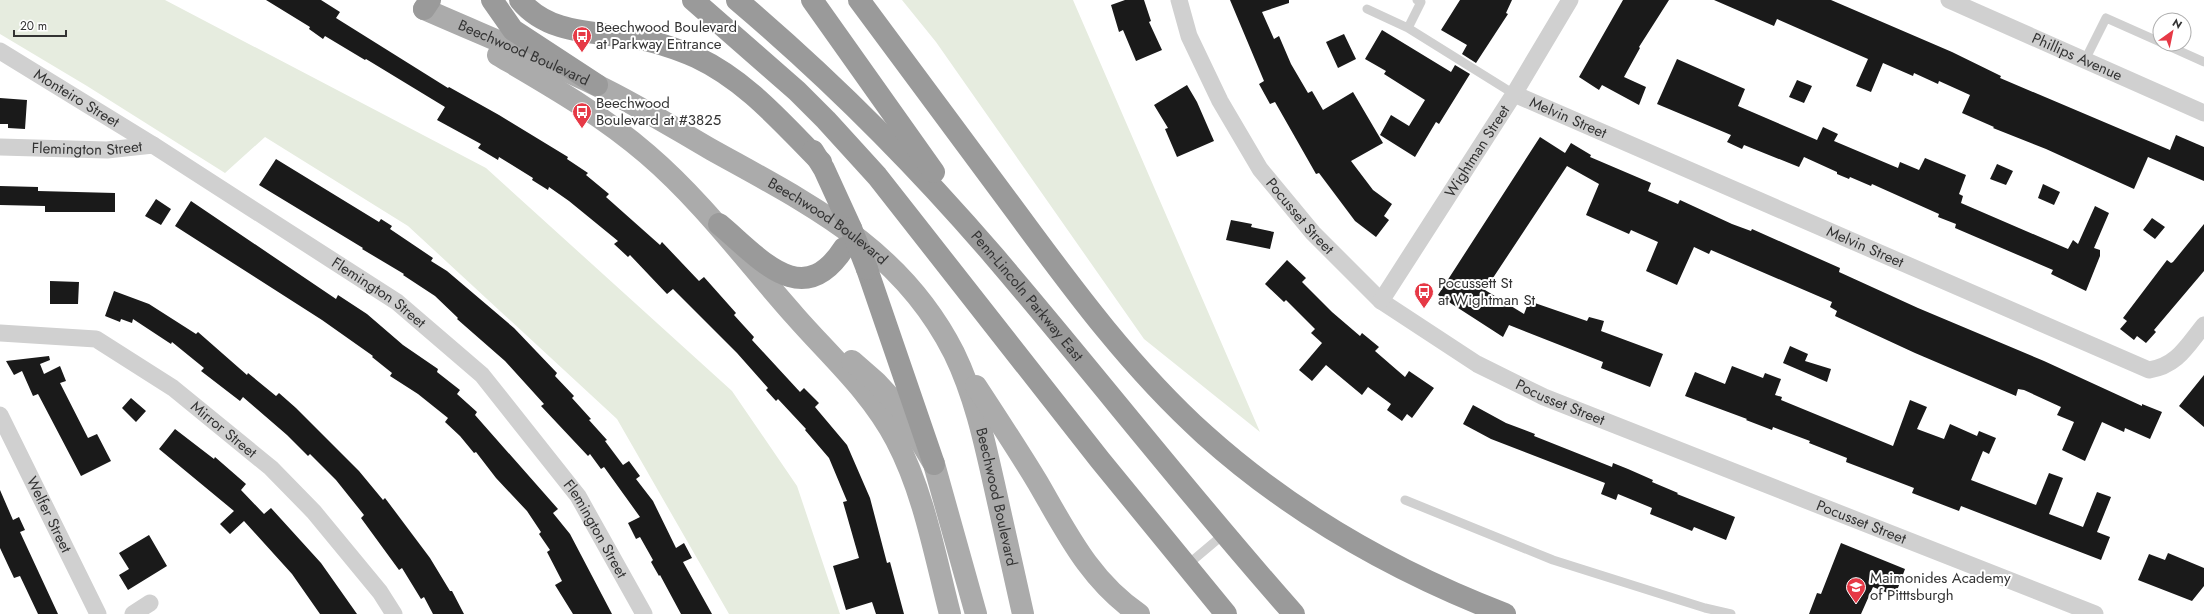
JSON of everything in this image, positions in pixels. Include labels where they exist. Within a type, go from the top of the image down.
[{"type":"highway","points":[[492,0],[513,30],[597,85]]},
{"type":"highway","points":[[520,0],[529,10],[551,24],[574,30],[646,40],[678,50],[712,65],[754,94],[822,166]]},
{"type":"highway","name":"Penn-Lincoln Parkway East","points":[[737,0],[863,115],[908,161],[993,254],[1224,534],[1294,614]]},
{"type":"highway","points":[[812,0],[993,254]]},
{"type":"highway","points":[[859,0],[1098,323],[1149,380],[1193,424],[1264,483],[1331,529],[1399,568],[1468,600],[1505,614]]},
{"type":"highway","points":[[698,4],[764,80],[822,166],[848,238],[867,269],[934,464]]},
{"type":"highway","points":[[698,4],[802,96],[877,176],[1186,566],[1226,614]]},
{"type":"highway","points":[[719,224],[774,269],[793,278],[804,279],[822,272],[837,258],[848,238]]},
{"type":"main road","name":"Beechwood Boulevard","points":[[421,3],[597,85],[805,201],[844,227],[878,255],[926,309],[954,353],[975,405],[1023,614]]},
{"type":"main road","name":"Beechwood Boulevard","points":[[421,3],[602,118],[647,154],[719,224],[795,316],[860,386],[873,403],[896,440],[918,496],[950,614]]},
{"type":"main road","points":[[795,316],[863,370],[889,394],[901,409],[934,464],[976,614]]},
{"type":"main road","points":[[954,353],[1012,440],[1085,561],[1104,586],[1139,614]]},
{"type":"street","name":"Pocusset Street","points":[[1179,0],[1189,36],[1214,88],[1260,169],[1313,233],[1381,301],[1477,364],[1544,397],[2094,614]]},
{"type":"street","name":"Wightman Street","points":[[1381,301],[1514,94],[1570,0]]},
{"type":"street","name":"Phillips Avenue","points":[[1949,0],[2204,113]]},
{"type":"street","name":"Monteiro Street","points":[[0,51],[153,145]]},
{"type":"street","name":"Melvin Street","points":[[1514,94],[2149,370],[2162,368],[2175,361],[2204,325]]},
{"type":"street","name":"Flemington Street","points":[[0,147],[107,150],[153,145],[397,302],[482,375],[578,496],[644,614]]},
{"type":"street","name":"Mirror Street","points":[[0,332],[96,339],[173,388],[271,468],[314,512],[380,592],[394,614]]},
{"type":"street","name":"Welfer Street","points":[[0,415],[98,614]]},
{"type":"street","points":[[133,614],[150,603]]},
{"type":"lane","points":[[1408,28],[1421,2],[1417,0]]},
{"type":"lane","points":[[1367,9],[1408,28],[1514,94]]},
{"type":"lane","points":[[2085,60],[2106,18],[2152,38]]},
{"type":"lane","points":[[2182,52],[2204,62]]},
{"type":"lane","points":[[1406,500],[1553,560],[1705,608],[1731,614]]},
{"type":"lane","points":[[1186,566],[1224,534]]},
{"type":"shaded area","points":[[0,0],[165,0],[486,168],[732,391],[797,486],[840,614],[729,614],[617,419],[408,226],[265,137],[225,173],[87,86],[0,34]]},
{"type":"shaded area","points":[[902,0],[1073,0],[1260,432],[1144,339],[936,42]]},
{"type":"building","points":[[266,0],[321,0],[340,12],[336,18],[448,88],[449,87],[499,115],[568,157],[567,159],[588,173],[586,175],[609,194],[606,197],[660,245],[662,242],[699,281],[704,277],[736,313],[734,315],[754,337],[752,340],[800,392],[804,388],[819,403],[815,407],[847,445],[870,498],[887,563],[890,562],[904,614],[876,614],[872,602],[846,610],[833,566],[859,558],[843,502],[847,501],[829,458],[805,430],[806,429],[778,399],[776,401],[766,390],[768,388],[737,353],[673,289],[667,294],[630,255],[628,257],[614,244],[618,241],[569,201],[549,187],[548,190],[532,180],[533,178],[499,157],[498,160],[478,148],[481,144],[437,120],[445,107],[325,36],[323,39],[309,29],[310,27]]},
{"type":"building","points":[[1125,0],[1144,0],[1151,21],[1149,22],[1162,50],[1136,61],[1123,30],[1119,32],[1111,5]]},
{"type":"building","points":[[1230,0],[1289,0],[1289,3],[1262,12],[1274,39],[1279,36],[1291,64],[1308,93],[1312,91],[1323,110],[1353,92],[1383,143],[1351,161],[1373,190],[1392,204],[1384,216],[1389,220],[1376,237],[1355,221],[1319,173],[1316,174],[1275,102],[1270,104],[1259,84],[1264,81]]},
{"type":"building","points":[[1460,0],[1512,0],[1506,13],[1508,14],[1476,63],[1462,54],[1467,45],[1441,30]]},
{"type":"building","points":[[1623,0],[1669,0],[1639,47],[1640,48],[1624,77],[1646,87],[1639,105],[1602,85],[1599,90],[1579,77]]},
{"type":"building","points":[[1714,0],[1831,0],[1952,52],[2001,76],[2000,78],[2170,150],[2176,135],[2204,147],[2204,181],[2148,157],[2134,189],[1962,113],[1970,95],[1939,81],[1938,84],[1914,73],[1913,76],[1883,63],[1871,92],[1856,86],[1868,59],[1777,19],[1774,26]]},
{"type":"building","points":[[1382,30],[1451,72],[1455,65],[1470,74],[1439,124],[1436,122],[1415,157],[1380,135],[1391,115],[1409,126],[1425,100],[1384,74],[1386,71],[1365,59]]},
{"type":"building","points":[[1344,34],[1356,59],[1338,68],[1326,42]]},
{"type":"building","points":[[1677,59],[1745,89],[1738,106],[1817,140],[1823,127],[1838,134],[1834,141],[1898,168],[1900,162],[1919,170],[1925,158],[1966,175],[1959,194],[1963,196],[1961,203],[2068,249],[2073,240],[2078,244],[2095,206],[2109,213],[2094,248],[2100,250],[2100,256],[2086,291],[2051,274],[2053,270],[1955,228],[1956,224],[1938,217],[1939,214],[1872,184],[1871,186],[1850,177],[1849,179],[1804,157],[1799,167],[1744,145],[1742,149],[1727,142],[1731,135],[1657,104]]},
{"type":"building","points":[[1797,80],[1812,86],[1804,103],[1789,97]]},
{"type":"building","points":[[1187,85],[1197,102],[1214,141],[1177,157],[1165,129],[1168,128],[1154,105]]},
{"type":"building","points":[[0,98],[27,100],[25,129],[8,128],[8,124],[0,124]]},
{"type":"building","points":[[1540,137],[1565,153],[1571,143],[1591,155],[1590,157],[1651,183],[1648,191],[1678,204],[1680,200],[1732,224],[1751,231],[1752,229],[1840,268],[1839,272],[1918,308],[2044,361],[2142,406],[2142,404],[2162,412],[2150,439],[2125,428],[2124,432],[2102,422],[2085,461],[2062,450],[2074,422],[2057,415],[2061,407],[2024,390],[2018,389],[2016,396],[1915,353],[1835,316],[1837,311],[1830,307],[1832,302],[1711,250],[1709,254],[1694,247],[1677,285],[1646,271],[1658,242],[1631,230],[1629,234],[1586,215],[1599,184],[1567,166],[1485,290],[1524,314],[1529,301],[1587,321],[1589,317],[1604,321],[1601,331],[1663,354],[1650,387],[1601,368],[1603,362],[1509,325],[1503,337],[1438,295]]},
{"type":"building","points":[[276,159],[379,222],[381,219],[392,226],[390,229],[433,258],[431,261],[447,271],[514,328],[557,373],[555,376],[574,396],[572,398],[607,440],[605,441],[623,465],[629,461],[640,476],[636,479],[653,501],[676,548],[684,543],[692,558],[683,562],[712,614],[681,614],[660,575],[659,576],[651,562],[653,560],[640,537],[636,539],[628,523],[640,517],[604,467],[601,469],[590,454],[588,456],[541,406],[544,404],[505,361],[457,319],[458,318],[435,296],[403,275],[404,274],[362,249],[363,248],[259,185]]},
{"type":"building","points":[[1997,164],[2013,171],[2006,185],[1990,179]]},
{"type":"building","points":[[2043,184],[2060,192],[2054,205],[2038,198]]},
{"type":"building","points":[[0,186],[38,187],[38,191],[115,193],[115,212],[45,212],[45,206],[0,205]]},
{"type":"building","points":[[156,199],[171,209],[161,225],[145,216]]},
{"type":"building","points":[[191,201],[336,299],[338,295],[367,314],[403,345],[438,369],[437,372],[460,390],[457,394],[477,412],[475,415],[558,509],[553,513],[570,534],[612,614],[573,614],[555,585],[562,581],[547,552],[550,550],[539,534],[541,532],[527,511],[496,478],[476,452],[474,453],[460,436],[445,422],[448,418],[418,394],[390,376],[392,373],[372,357],[373,356],[322,320],[175,226]]},
{"type":"building","points":[[2152,218],[2165,227],[2155,239],[2143,230]]},
{"type":"building","points":[[1231,220],[1252,224],[1251,227],[1274,232],[1270,249],[1226,240]]},
{"type":"building","points":[[2204,224],[2204,271],[2154,330],[2156,332],[2146,343],[2137,336],[2134,340],[2120,329],[2127,321],[2123,318],[2167,260],[2171,263],[2173,262]]},
{"type":"building","points":[[1287,260],[1306,278],[1302,282],[1332,312],[1360,336],[1362,333],[1379,347],[1375,351],[1405,377],[1409,371],[1434,388],[1412,418],[1407,414],[1402,421],[1387,410],[1391,404],[1368,387],[1362,395],[1326,365],[1312,381],[1299,370],[1322,343],[1311,333],[1315,329],[1286,300],[1284,302],[1265,284]]},
{"type":"building","points":[[50,281],[79,282],[78,304],[50,304]]},
{"type":"building","points":[[114,291],[149,304],[196,334],[198,332],[247,375],[248,373],[276,396],[279,393],[296,408],[359,471],[383,500],[385,498],[430,558],[450,591],[452,591],[464,614],[433,614],[424,597],[421,599],[402,568],[399,570],[361,518],[364,515],[336,480],[310,454],[308,456],[287,435],[243,397],[240,401],[201,371],[204,368],[172,342],[171,344],[133,319],[132,323],[121,319],[120,322],[105,316]]},
{"type":"building","points":[[1790,346],[1808,354],[1805,361],[1831,369],[1827,382],[1783,363]]},
{"type":"building","points":[[49,356],[50,360],[40,364],[44,374],[60,366],[66,381],[60,383],[88,438],[97,434],[111,461],[81,476],[38,394],[33,396],[22,371],[14,375],[6,361]]},
{"type":"building","points":[[1732,366],[1763,378],[1765,373],[1781,379],[1775,395],[1782,397],[1781,400],[1893,446],[1910,400],[1927,407],[1917,429],[1944,439],[1950,424],[1977,436],[1979,431],[1996,438],[1989,454],[1983,451],[1971,480],[2036,505],[2049,473],[2063,478],[2049,514],[2083,527],[2097,492],[2111,497],[2097,532],[2110,537],[2101,560],[1961,506],[1959,511],[1912,493],[1914,488],[1846,462],[1847,458],[1809,443],[1810,441],[1773,427],[1772,430],[1685,396],[1695,372],[1725,384]]},
{"type":"building","points":[[2204,375],[2204,427],[2179,406]]},
{"type":"building","points":[[131,398],[146,411],[136,422],[122,408]]},
{"type":"building","points":[[1473,405],[1506,423],[1535,434],[1534,436],[1612,467],[1613,463],[1628,469],[1653,480],[1652,482],[1678,493],[1677,494],[1735,517],[1726,540],[1694,527],[1692,531],[1650,514],[1652,508],[1618,494],[1616,500],[1601,494],[1605,483],[1491,439],[1463,424]]},
{"type":"building","points":[[175,429],[214,459],[215,457],[246,484],[241,490],[264,514],[271,508],[321,563],[357,614],[320,614],[292,574],[244,521],[230,534],[220,524],[234,511],[159,449]]},
{"type":"building","points":[[0,490],[13,520],[19,517],[25,530],[20,532],[58,614],[38,614],[20,576],[14,578],[0,548]]},
{"type":"building","points":[[149,535],[167,566],[128,590],[119,575],[129,569],[119,553]]},
{"type":"building","points":[[1841,543],[1905,569],[1895,596],[1873,587],[1861,614],[1809,614],[1817,593],[1821,594]]},
{"type":"building","points":[[2168,553],[2204,568],[2204,586],[2192,601],[2138,580],[2149,554],[2165,560]]},
{"type":"place","name":"Beechwood Boulevard at Parkway Entrance","points":[[582,53]]},
{"type":"place","name":"Beechwood Boulevard at #3825","points":[[582,129]]},
{"type":"place","name":"Pocussett St at Wightman St","points":[[1424,309]]},
{"type":"place","name":"Maimonides Academy of Pitttsburgh","points":[[1856,604]]}]
